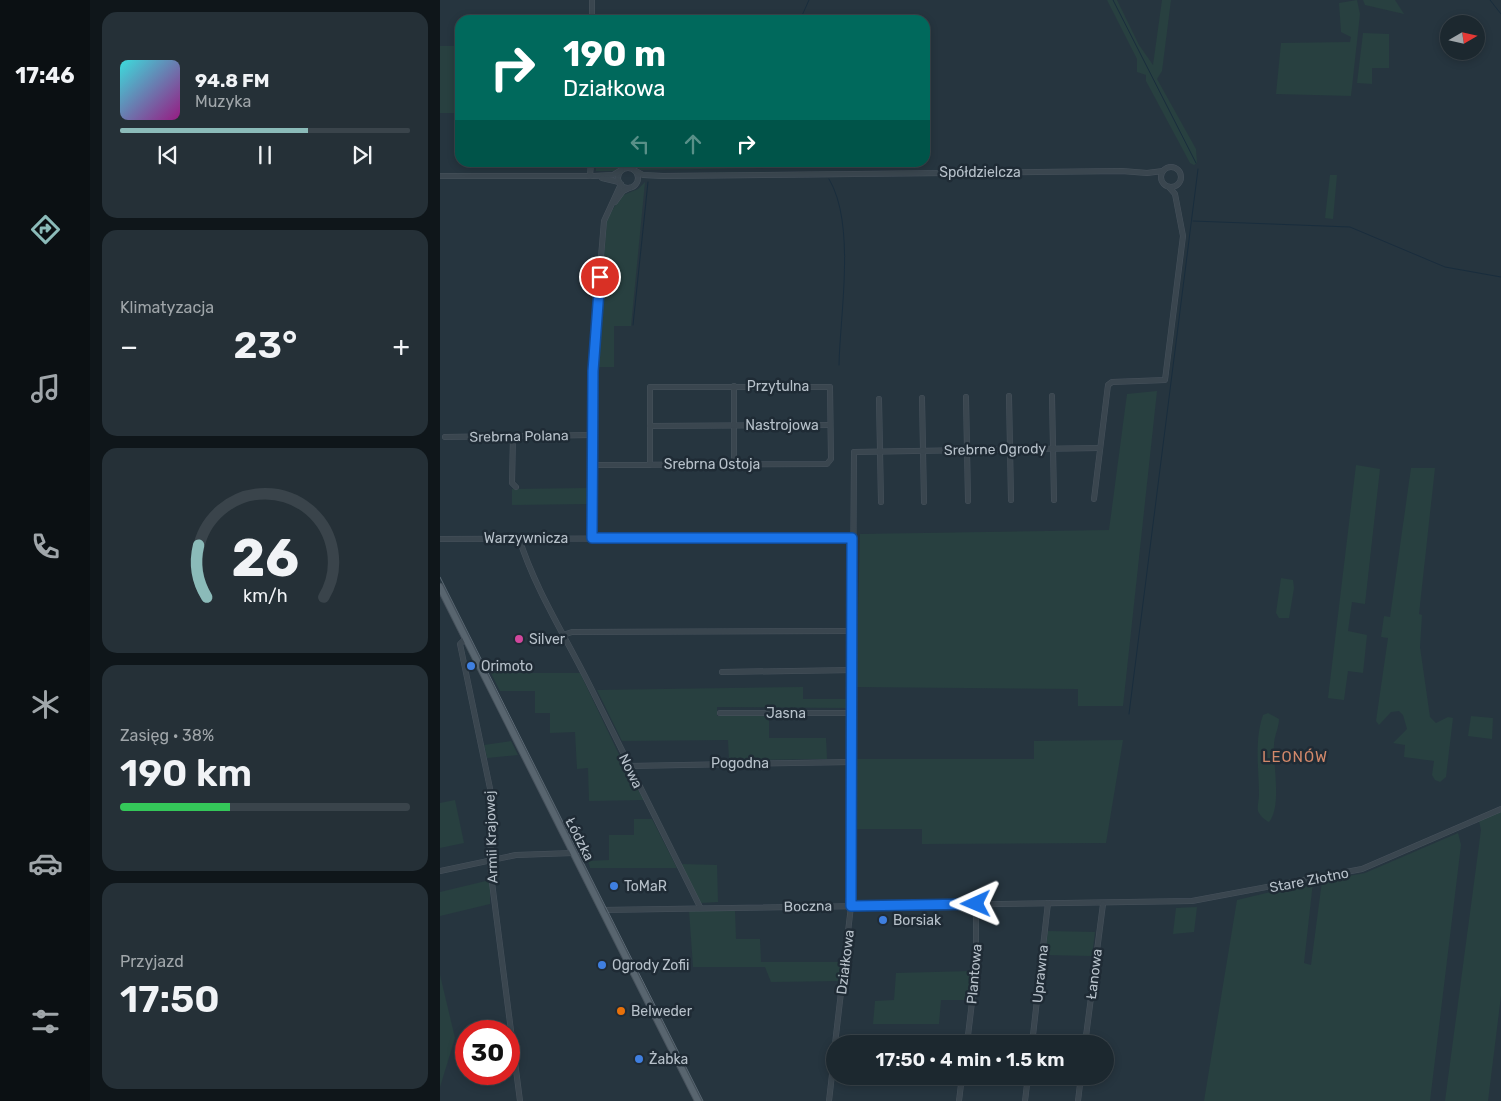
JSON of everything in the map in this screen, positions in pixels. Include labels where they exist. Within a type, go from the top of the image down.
[{"type":"main road","name":"Łódzka","points":[[440,587],[698,1101]]},
{"type":"street","points":[[592,0],[592,15]]},
{"type":"street","points":[[1094,499],[1110,383],[1166,380],[1183,236],[1175,194],[1181,177],[1177,169],[1171,166],[1163,171],[1147,173]]},
{"type":"street","points":[[591,167],[592,176]]},
{"type":"street","points":[[440,176],[592,176],[613,175],[629,168],[643,175],[663,176]]},
{"type":"street","points":[[592,538],[595,329],[604,225],[620,183],[618,177],[621,170]]},
{"type":"street","points":[[636,171],[638,177],[636,185]]},
{"type":"street","name":"Spółdzielcza","points":[[663,176],[1122,171],[1147,173]]},
{"type":"street","points":[[1161,179],[1163,171]]},
{"type":"street","points":[[1147,173],[1161,179],[1175,194]]},
{"type":"street","points":[[592,176],[610,179],[629,188]]},
{"type":"street","points":[[610,208],[623,192],[642,180],[663,176]]},
{"type":"street","points":[[610,179],[615,183],[617,192]]},
{"type":"street","points":[[1169,187],[1177,185]]},
{"type":"street","name":"Nastrojowa","points":[[734,386],[734,464]]},
{"type":"street","name":"Przytulna","points":[[650,426],[650,387],[829,386],[830,461]]},
{"type":"street","points":[[1009,396],[1011,500]]},
{"type":"street","points":[[1052,396],[1054,500]]},
{"type":"street","points":[[922,398],[924,502]]},
{"type":"street","points":[[966,398],[968,501]]},
{"type":"street","points":[[879,399],[880,502]]},
{"type":"street","name":"Nastrojowa","points":[[650,426],[830,425]]},
{"type":"street","points":[[650,426],[650,464]]},
{"type":"street","points":[[513,436],[512,483],[516,487]]},
{"type":"street","name":"Srebrna Polana","points":[[445,438],[592,436]]},
{"type":"street","name":"Srebrne Ogrody","points":[[852,538],[855,532],[854,452],[1100,448]]},
{"type":"street","name":"Srebrna Ostoja","points":[[592,465],[827,464],[830,461]]},
{"type":"street","name":"Nowa","points":[[519,538],[528,566],[700,907]]},
{"type":"street","name":"Warzywnicza","points":[[440,539],[852,538]]},
{"type":"street","name":"Działkowa","points":[[837,1035],[851,906],[854,670],[852,538]]},
{"type":"street","points":[[563,635],[572,632],[853,631]]},
{"type":"street","name":"Armii Krajowej","points":[[465,639],[460,644],[492,798],[491,860],[520,1100]]},
{"type":"street","points":[[722,672],[854,670]]},
{"type":"street","name":"Jasna","points":[[720,713],[852,713]]},
{"type":"street","name":"Pogodna","points":[[629,766],[708,763],[852,762]]},
{"type":"street","name":"Stare Złotno","points":[[1104,904],[1192,902],[1350,873],[1501,809]]},
{"type":"street","points":[[440,871],[520,854],[573,853]]},
{"type":"street","name":"Uprawna","points":[[1033,1035],[1048,903]]},
{"type":"street","name":"Plantowa","points":[[968,1035],[976,968],[976,904]]},
{"type":"street","name":"Boczna","points":[[602,910],[700,907],[1104,904]]},
{"type":"street","name":"Łanowa","points":[[1086,1035],[1104,904]]},
{"type":"street","points":[[829,1101],[831,1085]]},
{"type":"street","points":[[959,1101],[961,1085]]},
{"type":"street","points":[[1025,1101],[1027,1085]]},
{"type":"street","points":[[1078,1101],[1080,1085]]},
{"type":"green space","points":[[1107,0],[1117,0],[1139,45],[1153,65],[1162,0],[1171,0],[1162,71],[1157,79],[1196,149],[1197,163],[1194,165],[1190,163],[1146,81],[1146,75],[1137,72],[1137,59]]},
{"type":"green space","points":[[1357,0],[1360,14],[1351,96],[1276,94],[1281,43],[1350,42],[1351,37],[1341,32],[1339,3]]},
{"type":"green space","points":[[1363,0],[1395,0],[1404,14],[1365,5]]},
{"type":"green space","points":[[1363,33],[1389,34],[1389,68],[1372,68],[1372,84],[1357,83]]},
{"type":"green space","points":[[440,46],[455,46],[455,113],[440,113]]},
{"type":"green space","points":[[596,167],[620,167],[614,171],[596,171]]},
{"type":"green space","points":[[637,167],[818,167],[640,170]]},
{"type":"green space","points":[[1330,175],[1337,175],[1333,219],[1325,218]]},
{"type":"green space","points":[[645,182],[631,326],[614,326],[614,367],[596,367],[607,219],[621,196],[638,189]]},
{"type":"green space","points":[[1157,391],[1123,706],[1078,706],[1078,689],[856,687],[860,534],[1109,530],[1127,394]]},
{"type":"green space","points":[[1356,465],[1380,469],[1365,604],[1352,602],[1348,631],[1367,635],[1363,673],[1348,671],[1344,700],[1328,698]]},
{"type":"green space","points":[[1411,468],[1435,468],[1419,614],[1422,615],[1420,647],[1430,717],[1436,723],[1448,717],[1453,718],[1446,777],[1440,782],[1435,780],[1432,775],[1434,761],[1404,757],[1405,745],[1393,743],[1407,729],[1403,715],[1399,711],[1391,712],[1379,725],[1376,721],[1388,638],[1381,637],[1384,616],[1390,617]]},
{"type":"green space","points":[[588,488],[588,504],[512,505],[512,489]]},
{"type":"green space","points":[[1281,578],[1293,580],[1294,588],[1289,618],[1279,618],[1276,613]]},
{"type":"green space","points":[[490,671],[501,673],[580,673],[625,767],[644,800],[589,801],[588,768],[577,769],[575,732],[550,733],[550,713],[535,713],[535,691],[500,691]]},
{"type":"green space","points":[[803,687],[803,699],[850,699],[848,708],[717,707],[717,716],[769,716],[769,738],[826,738],[827,759],[729,760],[728,740],[622,741],[597,690]]},
{"type":"green space","points":[[1268,713],[1279,719],[1274,745],[1276,796],[1273,815],[1269,822],[1258,811],[1260,725],[1263,715]]},
{"type":"green space","points":[[1471,716],[1493,718],[1492,739],[1468,736]]},
{"type":"green space","points":[[1123,740],[1106,843],[922,844],[922,829],[855,829],[857,759],[1034,759],[1034,741]]},
{"type":"green space","points":[[511,741],[518,755],[487,758],[484,745]]},
{"type":"green space","points":[[455,800],[464,843],[440,848],[440,803]]},
{"type":"green space","points":[[1501,811],[1501,996],[1488,1101],[1445,1101],[1481,830],[1479,821]]},
{"type":"green space","points":[[634,819],[652,819],[677,868],[590,868],[588,861],[609,860],[609,835],[634,835]]},
{"type":"green space","points":[[1458,833],[1461,845],[1430,1101],[1204,1101],[1237,900],[1313,882],[1304,963],[1311,965],[1322,881],[1365,873]]},
{"type":"green space","points":[[681,864],[717,865],[718,902],[701,903]]},
{"type":"green space","points":[[490,880],[490,904],[440,916],[440,892]]},
{"type":"green space","points":[[1197,907],[1194,932],[1173,934],[1176,908]]},
{"type":"green space","points":[[689,910],[735,910],[736,939],[760,939],[761,962],[842,962],[841,981],[771,982],[765,967],[693,967]]},
{"type":"green space","points":[[1048,931],[1095,932],[1092,956],[1045,955]]},
{"type":"green space","points":[[972,971],[968,1000],[941,1000],[939,1024],[873,1024],[875,1001],[894,1000],[896,973]]},
{"type":"green space","points":[[440,975],[455,1038],[440,1087]]},
{"type":"waterway","points":[[802,15],[809,0]]},
{"type":"waterway","points":[[1113,0],[1196,163]]},
{"type":"waterway","points":[[1490,0],[1501,14]]},
{"type":"waterway","points":[[1129,714],[1198,169]]},
{"type":"waterway","points":[[829,179],[837,198],[842,220],[844,244],[839,365]]},
{"type":"waterway","points":[[633,325],[648,182]]},
{"type":"waterway","points":[[1193,221],[1350,227],[1445,267],[1501,277]]},
{"type":"tram line","points":[[440,577],[703,1101]]},
{"type":"place","name":"Silver","points":[[519,639]]},
{"type":"place","name":"Orimoto","points":[[471,666]]},
{"type":"place","name":"ToMaR","points":[[614,886]]},
{"type":"place","name":"Borsiak","points":[[883,920]]},
{"type":"place","name":"Ogrody Zofii","points":[[602,965]]},
{"type":"place","name":"Belweder","points":[[621,1011]]},
{"type":"place","name":"Żabka","points":[[639,1059]]},
{"type":"district","name":"LEONÓW","points":[[1295,757]]},
{"type":"route","points":[[600,277],[593,371],[592,538],[852,538],[854,678],[852,692],[851,906],[976,904]]}]
